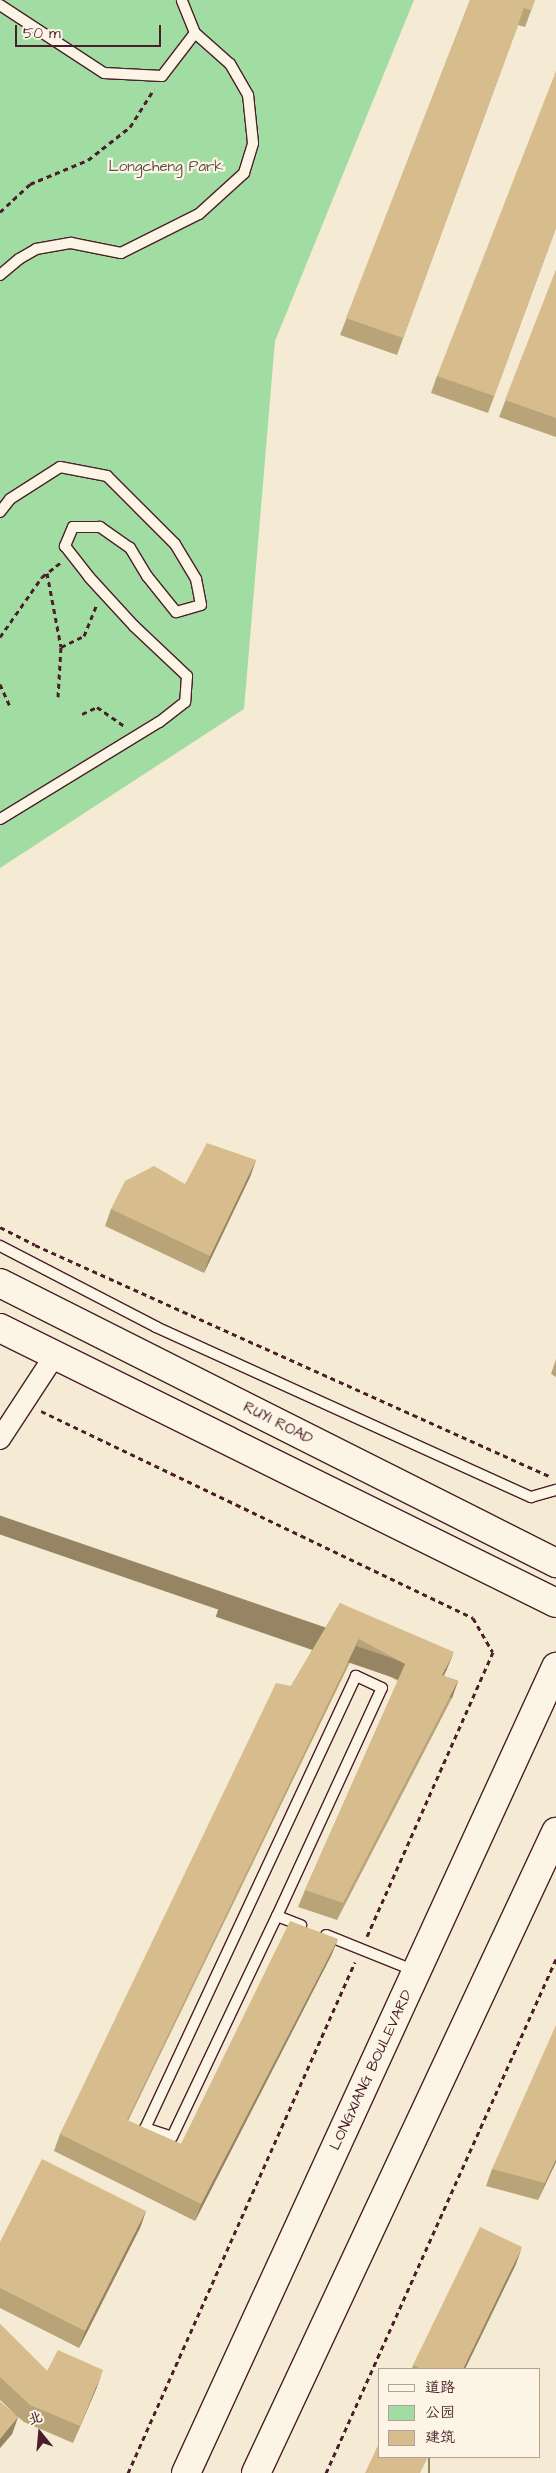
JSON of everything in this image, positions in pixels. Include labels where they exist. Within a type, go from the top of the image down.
[{"type":"main road","name":"RUYI ROAD","points":[[0,1283],[556,1563]]},
{"type":"main road","points":[[0,1328],[556,1603]]},
{"type":"main road","name":"LONGXIANG BOULEVARD","points":[[186,2473],[556,1667]]},
{"type":"main road","points":[[256,2473],[556,1832]]},
{"type":"street","points":[[0,1439],[55,1355]]},
{"type":"lane","points":[[0,275],[19,259],[36,249],[70,243],[121,253],[199,214],[244,173],[253,143],[248,96],[230,64],[196,33],[182,0]]},
{"type":"lane","points":[[0,5],[104,73],[162,76],[196,33]]},
{"type":"lane","points":[[0,512],[10,499],[60,467],[107,476],[175,544],[196,579],[201,605],[176,612],[147,576],[130,548],[100,527],[73,527],[65,546],[134,626],[187,676],[185,702],[138,735],[0,819]]},
{"type":"lane","points":[[0,1246],[156,1326],[531,1497],[556,1490]]},
{"type":"lane","points":[[356,1676],[382,1688],[278,1916],[172,2137],[145,2128],[356,1676]]},
{"type":"lane","points":[[278,1916],[416,1971]]},
{"type":"path","points":[[0,212],[30,184],[88,160],[130,127],[162,76]]},
{"type":"path","points":[[0,638],[42,577],[60,563],[78,562]]},
{"type":"path","points":[[47,573],[61,647],[58,697]]},
{"type":"path","points":[[61,647],[84,636],[102,591]]},
{"type":"path","points":[[0,684],[10,706]]},
{"type":"path","points":[[82,714],[96,706],[138,735]]},
{"type":"path","points":[[0,1227],[556,1480]]},
{"type":"path","points":[[326,2473],[556,1960]]},
{"type":"green space","name":"Longcheng Park","points":[[0,0],[414,0],[275,341],[244,709],[0,868]]},
{"type":"building","points":[[470,0],[499,0],[506,2],[500,0],[535,0],[531,10],[524,8],[403,338],[346,318]]},
{"type":"building","points":[[556,71],[556,228],[494,396],[437,376]]},
{"type":"building","points":[[556,270],[556,418],[505,400]]},
{"type":"building","points":[[207,1143],[256,1160],[210,1256],[111,1209],[125,1181],[154,1166],[185,1184]]},
{"type":"building","points":[[340,1603],[454,1652],[442,1675],[458,1681],[343,1903],[305,1890],[405,1664],[359,1639],[127,2120],[181,2144],[290,1921],[338,1939],[201,2204],[60,2134],[276,1683],[291,1686]]},
{"type":"building","points":[[556,2025],[556,2159],[545,2183],[492,2169]]},
{"type":"building","points":[[42,2159],[146,2211],[85,2331],[0,2288],[0,2242]]},
{"type":"building","points":[[480,2227],[522,2247],[463,2368],[420,2368],[413,2365]]},
{"type":"building","points":[[0,2324],[47,2371],[58,2350],[103,2370],[80,2426],[30,2405],[0,2377]]},
{"type":"building","points":[[0,2402],[18,2417],[0,2439]]},
{"type":"building","points":[[378,2445],[378,2458],[428,2458],[420,2473],[365,2473]]}]
